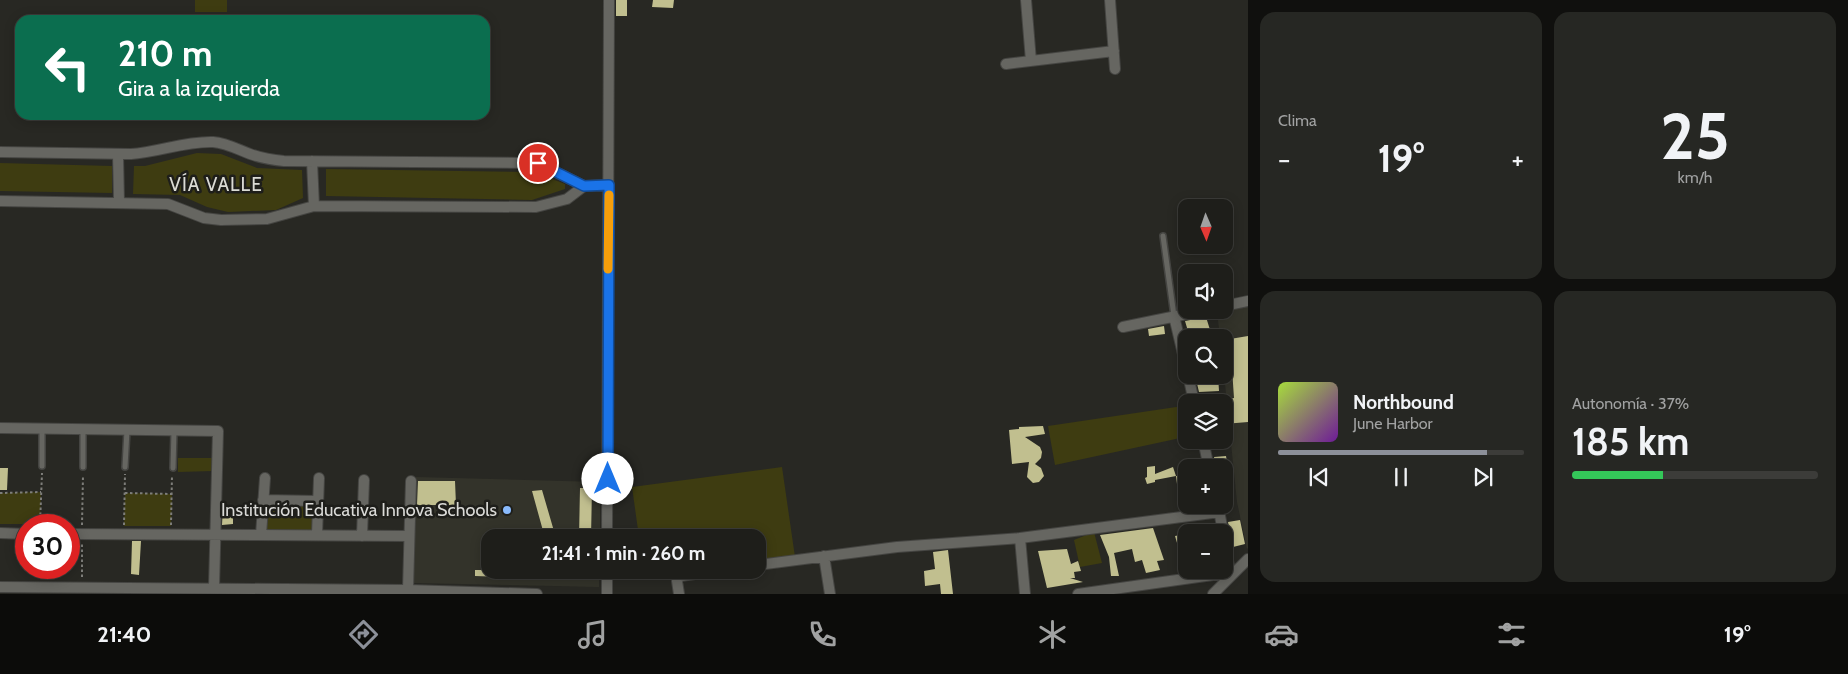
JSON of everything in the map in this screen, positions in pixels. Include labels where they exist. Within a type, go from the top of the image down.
[{"type":"street","points":[[607,529],[609,0]]},
{"type":"street","points":[[1026,0],[1031,61]]},
{"type":"street","points":[[1110,0],[1115,69]]},
{"type":"street","points":[[1006,64],[1114,51]]},
{"type":"street","points":[[0,152],[148,153],[194,142],[214,142],[233,146],[266,159],[538,163],[584,186],[609,185]]},
{"type":"street","points":[[118,154],[119,202]]},
{"type":"street","points":[[312,161],[314,206]]},
{"type":"street","points":[[0,201],[168,204],[204,218],[221,220],[267,219],[314,206],[536,207],[567,198],[584,186]]},
{"type":"street","points":[[1233,304],[1248,301]]},
{"type":"street","points":[[1123,327],[1178,315]]},
{"type":"street","points":[[1174,316],[1178,333]]},
{"type":"street","points":[[0,428],[218,431],[214,588]]},
{"type":"street","points":[[261,535],[264,478]]},
{"type":"street","points":[[317,536],[319,478]]},
{"type":"street","points":[[362,536],[364,480]]},
{"type":"street","points":[[408,590],[411,481]]},
{"type":"street","points":[[263,500],[318,501]]},
{"type":"street","points":[[766,564],[897,547],[1020,538],[1179,514]]},
{"type":"street","points":[[0,533],[15,534]]},
{"type":"street","points":[[80,534],[409,536]]},
{"type":"street","points":[[1020,538],[1025,594]]},
{"type":"street","points":[[824,556],[830,594]]},
{"type":"street","points":[[1233,571],[1248,559]]},
{"type":"street","points":[[607,579],[607,594]]},
{"type":"street","points":[[678,579],[678,594]]},
{"type":"street","points":[[1078,594],[1183,579]]},
{"type":"street","points":[[1212,594],[1226,579]]},
{"type":"street","points":[[0,587],[214,588],[326,592],[408,590],[536,594]]},
{"type":"lane","points":[[1163,236],[1174,316]]},
{"type":"lane","points":[[42,428],[42,466]]},
{"type":"lane","points":[[83,429],[83,467]]},
{"type":"lane","points":[[125,467],[126,430]]},
{"type":"lane","points":[[173,468],[174,430]]},
{"type":"path","points":[[40,514],[42,466]]},
{"type":"path","points":[[124,534],[125,467]]},
{"type":"path","points":[[171,534],[173,468]]},
{"type":"path","points":[[0,492],[41,492]]},
{"type":"path","points":[[125,493],[172,494]]},
{"type":"shaded area","points":[[195,0],[227,0],[227,12],[195,12]]},
{"type":"shaded area","points":[[197,153],[221,154],[257,168],[302,170],[303,198],[276,210],[228,212],[207,207],[180,195],[133,194],[134,166],[145,166]]},
{"type":"shaded area","points":[[0,163],[112,166],[112,193],[0,191]]},
{"type":"shaded area","points":[[326,169],[534,172],[565,184],[565,189],[532,200],[326,196]]},
{"type":"shaded area","points":[[1248,306],[1247,549],[1237,502],[1232,449],[1233,394],[1226,394],[1225,384],[1233,384],[1233,329],[1219,329],[1218,319],[1233,319],[1233,309]]},
{"type":"shaded area","points":[[1178,407],[1178,439],[1055,465],[1048,426]]},
{"type":"shaded area","points":[[178,458],[214,458],[213,471],[178,472]]},
{"type":"shaded area","points":[[782,467],[795,557],[766,561],[766,529],[638,529],[632,487]]},
{"type":"shaded area","name":"Institución Educativa Innova Schools","points":[[416,477],[600,482],[600,529],[481,529],[481,579],[599,579],[599,587],[413,583]]},
{"type":"shaded area","points":[[41,492],[40,514],[15,514],[15,524],[0,524],[0,493]]},
{"type":"shaded area","points":[[125,493],[172,494],[171,526],[124,526]]},
{"type":"shaded area","points":[[266,504],[316,504],[315,531],[264,531]]},
{"type":"shaded area","points":[[1094,532],[1102,563],[1080,567],[1074,540]]},
{"type":"building","points":[[616,0],[627,0],[627,16],[616,16]]},
{"type":"building","points":[[653,0],[674,0],[673,8],[652,7]]},
{"type":"building","points":[[1207,319],[1210,329],[1187,329],[1185,321]]},
{"type":"building","points":[[1164,326],[1165,334],[1149,336],[1148,329]]},
{"type":"building","points":[[1248,336],[1248,422],[1233,423],[1233,338]]},
{"type":"building","points":[[1197,384],[1219,384],[1219,391],[1199,392]]},
{"type":"building","points":[[1043,426],[1045,434],[1025,437],[1040,447],[1042,452],[1041,458],[1035,464],[1041,468],[1044,476],[1039,482],[1033,483],[1027,477],[1029,462],[1012,464],[1009,430],[1019,429],[1019,427]]},
{"type":"building","points":[[1226,456],[1226,459],[1214,459],[1214,457]]},
{"type":"building","points":[[1155,466],[1155,474],[1173,467],[1176,476],[1155,480],[1155,482],[1147,484],[1145,478],[1147,477],[1147,467]]},
{"type":"building","points":[[0,468],[8,468],[7,490],[0,490]]},
{"type":"building","points":[[1176,476],[1178,476],[1178,492]]},
{"type":"building","points":[[418,481],[455,481],[456,505],[417,505]]},
{"type":"building","points":[[580,488],[592,488],[591,529],[579,529]]},
{"type":"building","points":[[542,490],[553,529],[543,529],[532,491]]},
{"type":"building","points":[[223,506],[229,506],[229,517],[233,517],[233,524],[222,525]]},
{"type":"building","points":[[1240,520],[1245,544],[1233,547],[1233,524],[1228,524],[1228,522]]},
{"type":"building","points":[[1153,528],[1164,560],[1157,561],[1160,570],[1146,573],[1142,560],[1135,562],[1132,549],[1114,553],[1119,576],[1111,576],[1109,557],[1100,535]]},
{"type":"building","points":[[1178,535],[1178,546],[1175,536]]},
{"type":"building","points":[[132,541],[141,541],[139,575],[131,574]]},
{"type":"building","points":[[1067,549],[1071,564],[1078,561],[1081,571],[1074,572],[1075,578],[1070,578],[1083,582],[1047,588],[1038,551]]},
{"type":"building","points":[[948,550],[953,594],[941,594],[940,584],[925,586],[924,571],[935,569],[933,552]]},
{"type":"building","points":[[475,570],[481,570],[481,576],[475,576]]},
{"type":"slow traffic","points":[[608,269],[609,195]]},
{"type":"place","name":"Institución Educativa Innova Schools","points":[[507,510]]},
{"type":"district","name":"VÍA VALLE","points":[[216,184]]},
{"type":"route","points":[[538,163],[584,186],[609,185],[608,479]]}]
